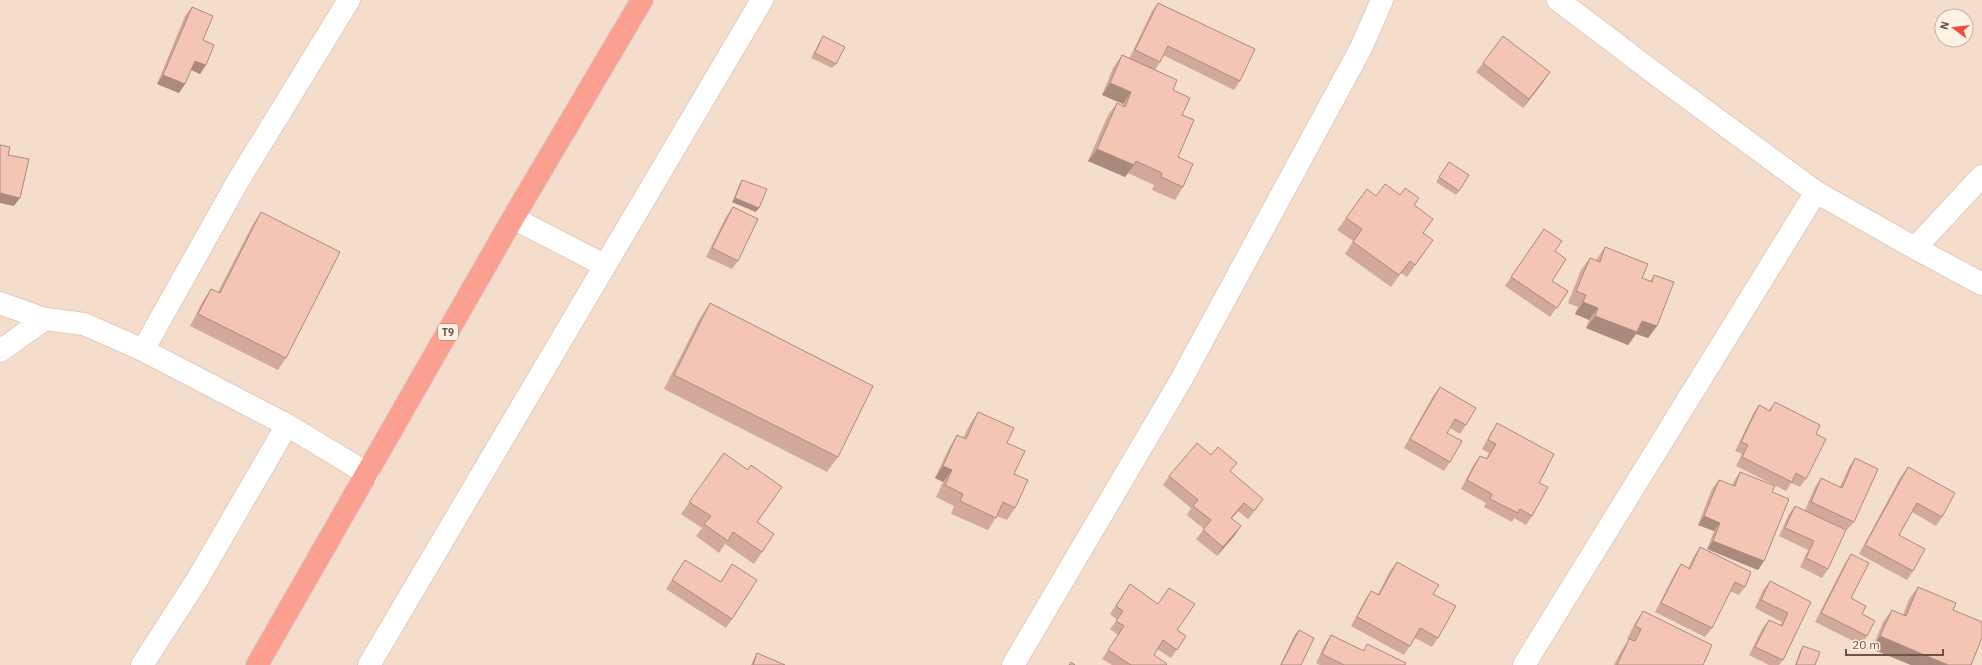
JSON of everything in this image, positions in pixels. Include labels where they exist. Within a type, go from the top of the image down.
[{"type":"highway","name":"T9","points":[[257,665],[368,474],[513,218],[642,0]]},
{"type":"street","points":[[143,350],[238,181],[349,0]]},
{"type":"street","points":[[369,665],[762,0]]},
{"type":"street","points":[[1013,665],[1181,380],[1361,48],[1382,0]]},
{"type":"street","points":[[1558,0],[1816,192],[1982,284]]},
{"type":"street","points":[[1915,248],[1982,176]]},
{"type":"street","points":[[1524,665],[1816,192]]},
{"type":"street","points":[[513,218],[604,265]]},
{"type":"street","points":[[0,303],[45,319],[84,324],[143,350],[287,425],[368,474]]},
{"type":"street","points":[[0,351],[45,319]]},
{"type":"street","points":[[142,665],[196,580],[287,425]]},
{"type":"shaded area","points":[[0,0],[1982,0],[1982,665],[0,665]]},
{"type":"building","points":[[1158,3],[1255,49],[1240,81],[1168,46],[1160,62],[1135,50]]},
{"type":"building","points":[[192,7],[213,16],[203,40],[214,45],[206,65],[195,61],[185,84],[163,75]]},
{"type":"building","points":[[823,36],[845,47],[836,64],[815,53]]},
{"type":"building","points":[[1503,36],[1550,72],[1529,99],[1483,63]]},
{"type":"building","points":[[1122,55],[1177,80],[1173,90],[1190,98],[1182,115],[1194,120],[1178,157],[1193,164],[1183,187],[1161,177],[1162,173],[1136,161],[1134,165],[1097,149],[1117,103],[1125,107],[1131,92],[1110,83]]},
{"type":"building","points":[[0,145],[10,147],[8,155],[29,159],[20,198],[0,193]]},
{"type":"building","points":[[1449,162],[1469,175],[1459,191],[1439,177]]},
{"type":"building","points":[[742,180],[767,189],[759,208],[735,198]]},
{"type":"building","points":[[1385,184],[1400,195],[1405,188],[1419,198],[1414,205],[1433,219],[1423,233],[1433,240],[1415,265],[1410,261],[1399,275],[1353,242],[1362,229],[1346,218],[1367,189],[1376,196]]},
{"type":"building","points":[[733,207],[758,219],[738,261],[712,248]]},
{"type":"building","points":[[261,212],[340,252],[286,358],[198,314],[211,289],[220,293]]},
{"type":"building","points":[[1544,229],[1562,241],[1555,251],[1566,259],[1552,281],[1568,291],[1557,308],[1511,277]]},
{"type":"building","points":[[1605,247],[1648,264],[1642,278],[1652,282],[1654,275],[1674,282],[1657,326],[1642,321],[1637,332],[1595,316],[1598,308],[1583,302],[1586,295],[1576,291],[1590,258],[1600,262]]},
{"type":"building","points":[[710,303],[873,386],[838,457],[674,375]]},
{"type":"building","points":[[1440,387],[1476,408],[1466,425],[1455,419],[1447,433],[1462,441],[1450,462],[1410,439]]},
{"type":"building","points":[[1775,402],[1820,425],[1816,434],[1826,439],[1806,479],[1796,473],[1792,482],[1742,457],[1748,445],[1741,442],[1759,405],[1770,411]]},
{"type":"building","points":[[978,412],[1014,428],[1007,443],[1025,451],[1014,474],[1028,480],[1015,508],[1003,502],[996,518],[960,501],[963,494],[945,485],[952,470],[943,466],[957,435],[966,439]]},
{"type":"building","points":[[1497,423],[1554,454],[1539,483],[1548,487],[1532,516],[1520,509],[1518,513],[1490,499],[1492,494],[1467,480],[1480,456],[1487,459],[1496,444],[1488,440]]},
{"type":"building","points":[[1197,443],[1211,455],[1218,447],[1237,463],[1230,471],[1263,499],[1254,511],[1244,503],[1231,518],[1241,526],[1223,547],[1203,530],[1211,520],[1193,506],[1198,500],[1169,476]]},
{"type":"building","points":[[724,453],[748,470],[751,465],[782,487],[757,522],[774,534],[762,552],[733,532],[728,541],[704,524],[711,516],[689,502]]},
{"type":"building","points":[[1855,458],[1878,469],[1854,522],[1811,502],[1821,478],[1842,488]]},
{"type":"building","points":[[1908,467],[1955,493],[1942,517],[1917,503],[1899,535],[1925,549],[1913,571],[1865,545]]},
{"type":"building","points":[[1740,472],[1775,486],[1772,492],[1789,499],[1764,561],[1713,541],[1720,523],[1704,516],[1719,480],[1735,486]]},
{"type":"building","points":[[1795,506],[1846,530],[1828,569],[1806,558],[1814,541],[1785,528]]},
{"type":"building","points":[[1700,547],[1751,572],[1745,587],[1735,582],[1712,628],[1661,603],[1681,564],[1690,569]]},
{"type":"building","points":[[1851,554],[1869,563],[1851,598],[1866,606],[1862,614],[1875,621],[1867,636],[1821,613]]},
{"type":"building","points":[[685,560],[721,582],[732,564],[757,580],[732,619],[672,580]]},
{"type":"building","points":[[1397,562],[1439,585],[1433,594],[1456,606],[1438,638],[1420,628],[1410,646],[1357,617],[1371,591],[1379,595]]},
{"type":"building","points":[[1770,581],[1811,602],[1783,660],[1755,647],[1769,620],[1782,626],[1788,613],[1761,600]]},
{"type":"building","points":[[1130,584],[1158,604],[1169,588],[1195,604],[1177,630],[1186,636],[1177,650],[1163,640],[1154,655],[1167,664],[1166,665],[1131,665],[1108,650],[1124,626],[1116,621],[1123,611],[1116,606]]},
{"type":"building","points":[[1918,587],[1956,603],[1953,610],[1982,622],[1982,638],[1971,665],[1948,665],[1880,636],[1892,610],[1906,616]]},
{"type":"building","points":[[1643,611],[1712,645],[1703,665],[1617,665],[1629,639],[1635,641],[1641,629],[1635,626]]},
{"type":"building","points":[[1299,630],[1314,638],[1301,665],[1281,665]]},
{"type":"building","points":[[1331,635],[1364,651],[1367,644],[1406,663],[1405,665],[1344,665],[1322,654]]},
{"type":"building","points":[[1803,646],[1820,652],[1815,665],[1796,665]]},
{"type":"building","points":[[757,653],[785,665],[753,665]]}]
